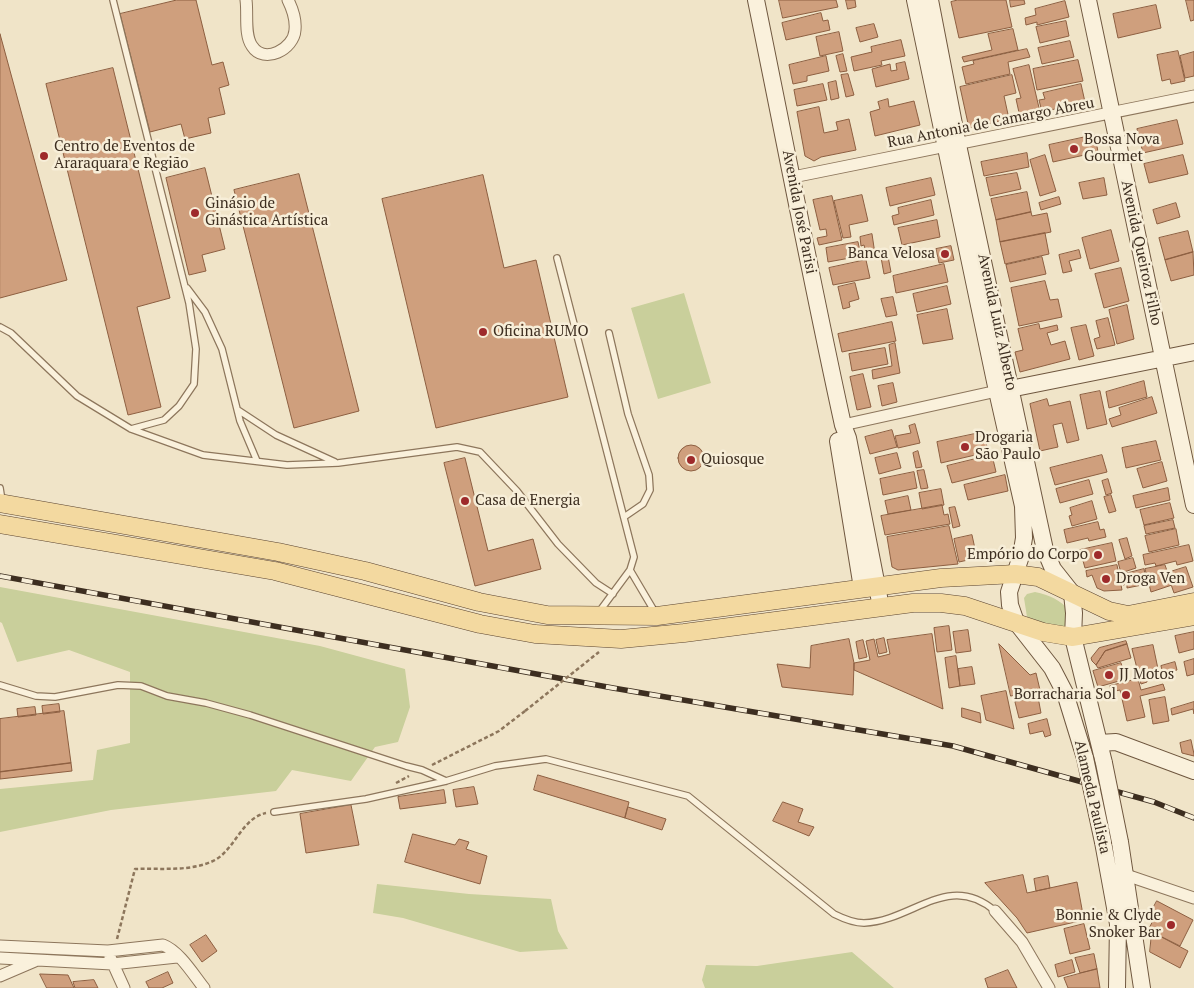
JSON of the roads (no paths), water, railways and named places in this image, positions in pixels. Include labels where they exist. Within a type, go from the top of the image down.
[{"type":"main road","name":"Avenida José Parisi","points":[[756,0],[793,177],[816,301],[843,425],[848,438],[870,587],[880,607]]},
{"type":"main road","name":"Avenida Luiz Alberto","points":[[916,0],[952,146],[1004,390],[1046,550],[1053,569],[1072,593]]},
{"type":"main road","name":"Avenida Luiz Alberto","points":[[930,0],[952,146]]},
{"type":"main road","name":"Avenida Queiroz Filho","points":[[1088,0],[1194,506]]},
{"type":"main road","points":[[1004,390],[1194,352]]},
{"type":"main road","name":"Avenida Luiz Alberto","points":[[1004,390],[1023,506],[1024,538],[1010,592],[1010,605],[1016,622]]},
{"type":"main road","points":[[1,498],[278,552],[365,571],[479,602],[547,615],[657,616],[941,578],[1015,574],[1038,577],[1109,611],[1128,615],[1194,602]]},
{"type":"main road","points":[[0,524],[275,572],[480,624],[535,634],[621,639],[684,633],[880,607],[941,603],[965,606],[1043,632],[1073,637],[1194,616]]},
{"type":"main road","points":[[1072,593],[1074,613],[1073,637]]},
{"type":"main road","name":"Alameda Paulista","points":[[1016,622],[1052,668],[1065,692],[1085,758],[1104,842],[1118,924],[1117,988]]},
{"type":"main road","name":"Alameda Paulista","points":[[1073,637],[1104,763],[1120,842],[1142,988]]},
{"type":"main road","points":[[1099,744],[1116,742],[1194,771]]},
{"type":"street","points":[[246,0],[247,34],[252,47],[261,54],[277,54],[290,45],[296,31],[292,8],[288,0]]},
{"type":"street","name":"Rua Antonia de Camargo Abreu","points":[[793,177],[1194,96]]},
{"type":"street","points":[[843,425],[1004,390]]},
{"type":"street","points":[[1109,877],[1126,875],[1194,898]]},
{"type":"street","points":[[995,911],[1022,942],[1049,988]]},
{"type":"street","points":[[0,946],[111,951],[163,945],[168,947],[188,966],[204,988]]},
{"type":"street","points":[[111,951],[112,964],[124,988]]},
{"type":"street","points":[[0,958],[112,964],[177,957]]},
{"type":"street","points":[[0,976],[40,959]]},
{"type":"lane","points":[[113,0],[184,284],[196,350],[194,384],[179,406],[164,420],[131,429]]},
{"type":"lane","points":[[556,258],[634,557],[630,570],[596,616]]},
{"type":"lane","points":[[184,284],[205,312],[222,349],[238,410],[257,461]]},
{"type":"lane","points":[[0,327],[11,333],[77,396],[131,429],[203,455],[287,465],[338,463],[457,447],[480,452],[517,491],[558,544],[596,582],[613,594]]},
{"type":"lane","points":[[610,333],[628,414],[649,476],[650,490],[643,504],[624,516]]},
{"type":"lane","points":[[238,410],[276,435],[338,463]]},
{"type":"lane","points":[[630,570],[657,616]]},
{"type":"lane","points":[[0,685],[36,696],[55,697],[118,685],[141,686],[167,696],[206,703],[250,715],[422,770],[446,781]]},
{"type":"lane","points":[[274,812],[366,799],[446,781],[495,766],[546,759],[688,796],[834,914],[848,921],[863,923],[878,921],[945,896],[967,895],[982,901],[995,911]]},
{"type":"railway","points":[[0,576],[613,688],[953,746],[1154,802],[1194,818]]},
{"type":"place","name":"Bossa Nova Gourmet","points":[[1074,149]]},
{"type":"place","name":"Centro de Eventos de Araraquara e Região","points":[[44,156]]},
{"type":"place","name":"Ginásio de Ginástica Artística","points":[[195,213]]},
{"type":"place","name":"Banca Velosa","points":[[945,254]]},
{"type":"place","name":"Oficina RUMO","points":[[483,332]]},
{"type":"place","name":"Drogaria São Paulo","points":[[965,447]]},
{"type":"place","name":"Quiosque","points":[[691,460]]},
{"type":"place","name":"Casa de Energia","points":[[465,501]]},
{"type":"place","name":"Empório do Corpo","points":[[1098,555]]},
{"type":"place","name":"Droga Ven","points":[[1106,579]]},
{"type":"place","name":"JJ Motos","points":[[1109,675]]},
{"type":"place","name":"Borracharia Sol","points":[[1126,695]]},
{"type":"place","name":"Bonnie & Clyde Snoker Bar","points":[[1171,925]]}]
